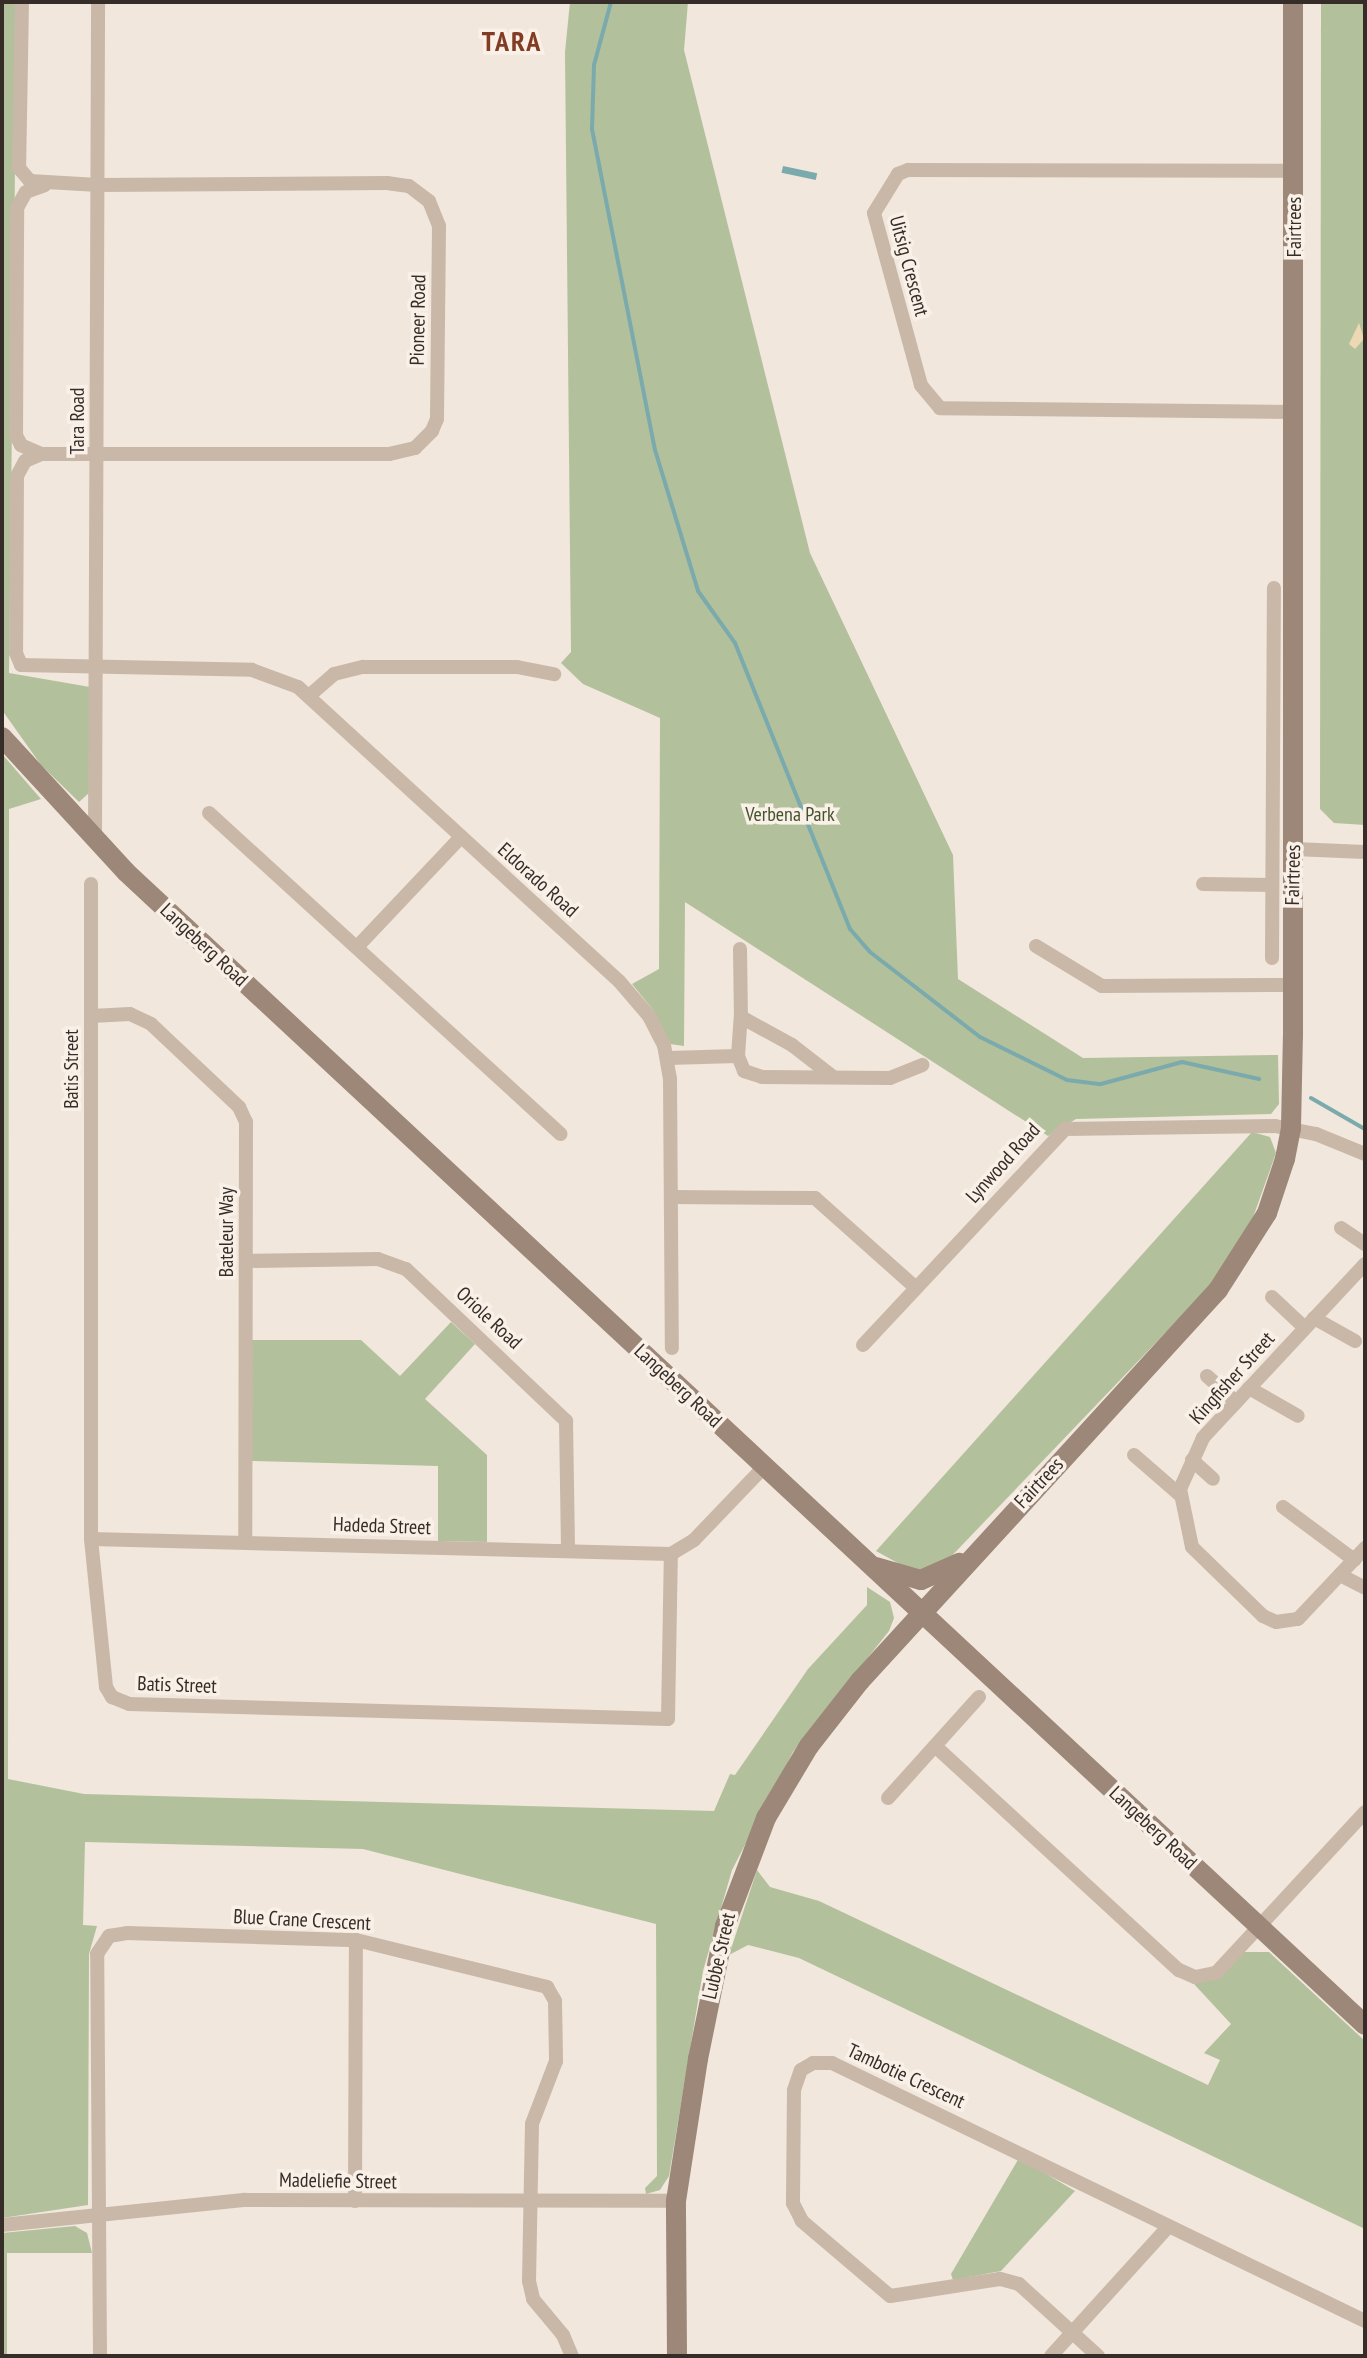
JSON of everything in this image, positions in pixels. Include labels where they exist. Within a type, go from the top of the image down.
[{"type":"main road","name":"Fairtrees","points":[[921,1614],[1227,1279],[1272,1203],[1291,1128],[1294,849],[1283,680],[1293,412],[1293,2]]},
{"type":"main road","name":"Langeberg Road","points":[[2,737],[95,841],[1365,2025]]},
{"type":"main road","points":[[869,1565],[921,1580],[973,1555]]},
{"type":"main road","name":"Lubbe Street","points":[[677,2356],[676,2201],[718,1951],[751,1852],[809,1746],[921,1614]]},
{"type":"street","points":[[22,2],[19,168],[30,181],[45,185]]},
{"type":"street","name":"Tara Road","points":[[95,841],[98,2]]},
{"type":"street","name":"Uitsig Crescent","points":[[1293,412],[940,408],[921,385],[874,213],[898,174],[908,170],[1294,171]]},
{"type":"street","points":[[41,454],[21,445],[16,435],[17,208],[26,192],[45,185]]},
{"type":"street","name":"Pioneer Road","points":[[41,454],[389,454],[415,448],[437,419],[439,226],[429,201],[400,185],[45,185]]},
{"type":"street","name":"Eldorado Road","points":[[41,454],[25,461],[17,476],[17,660],[27,667],[97,670],[252,670],[310,695],[631,993],[656,1028],[668,1058],[672,1348]]},
{"type":"street","points":[[1272,958],[1272,885],[1283,680],[1274,588]]},
{"type":"street","points":[[310,695],[334,674],[363,667],[517,667],[554,674]]},
{"type":"street","points":[[209,813],[560,1134]]},
{"type":"street","points":[[357,947],[461,837]]},
{"type":"street","points":[[1294,849],[1365,852]]},
{"type":"street","name":"Batis Street","points":[[91,884],[91,1539],[106,1687],[123,1703],[668,1719],[671,1554]]},
{"type":"street","points":[[1203,884],[1272,885]]},
{"type":"street","points":[[1036,946],[1102,986],[1292,985]]},
{"type":"street","points":[[740,949],[738,1056],[744,1071],[755,1076],[897,1077],[923,1065]]},
{"type":"street","name":"Bateleur Way","points":[[91,1016],[130,1014],[151,1024],[239,1107],[246,1122],[245,1542]]},
{"type":"street","points":[[741,1017],[792,1045],[832,1076]]},
{"type":"street","points":[[668,1058],[738,1056]]},
{"type":"street","name":"Lynwood Road","points":[[863,1345],[1065,1129],[1291,1128],[1365,1154]]},
{"type":"street","points":[[671,1197],[815,1198],[916,1288]]},
{"type":"street","points":[[1341,1228],[1365,1244]]},
{"type":"street","name":"Oriole Road","points":[[246,1261],[378,1259],[406,1269],[566,1421],[568,1551]]},
{"type":"street","name":"Kingfisher Street","points":[[1180,1495],[1203,1438],[1365,1264]]},
{"type":"street","points":[[1272,1297],[1309,1323],[1355,1341]]},
{"type":"street","points":[[1207,1376],[1236,1402]]},
{"type":"street","points":[[1249,1388],[1298,1416]]},
{"type":"street","points":[[1134,1455],[1180,1495],[1192,1547],[1268,1619],[1298,1619],[1365,1548]]},
{"type":"street","points":[[1192,1460],[1213,1479]]},
{"type":"street","points":[[671,1554],[694,1540],[764,1467]]},
{"type":"street","points":[[1283,1507],[1354,1560]]},
{"type":"street","name":"Hadeda Street","points":[[91,1539],[671,1554]]},
{"type":"street","points":[[1340,1575],[1365,1588]]},
{"type":"street","points":[[888,1798],[979,1697]]},
{"type":"street","points":[[935,1746],[1187,1975],[1216,1973],[1365,1812]]},
{"type":"street","name":"Blue Crane Crescent","points":[[98,2213],[96,1975],[104,1940],[127,1933],[356,1940],[529,1979],[551,1992],[556,2061],[532,2124],[531,2202]]},
{"type":"street","points":[[355,2201],[356,1940]]},
{"type":"street","name":"Tambotie Crescent","points":[[1098,2356],[1024,2287],[1007,2280],[886,2295],[802,2221],[793,2203],[794,2090],[801,2070],[813,2063],[832,2063],[1365,2321]]},
{"type":"street","name":"Madeliefie Street","points":[[2,2225],[246,2200],[676,2201]]},
{"type":"street","points":[[531,2202],[530,2291],[572,2356]]},
{"type":"street","points":[[98,2213],[100,2356]]},
{"type":"street","points":[[1051,2356],[1168,2227]]},
{"type":"green space","points":[[2,2],[17,2],[9,673],[90,687],[90,792],[79,802],[41,765],[2,710]]},
{"type":"green space","name":"Verbena Park","points":[[570,2],[688,2],[684,50],[810,553],[953,855],[958,979],[1083,1058],[1278,1055],[1279,1104],[1271,1114],[1076,1119],[1048,1136],[685,902],[684,1046],[670,1044],[654,1011],[632,984],[659,969],[660,718],[583,684],[561,663],[571,652],[565,52]]},
{"type":"green space","points":[[1321,2],[1365,2],[1365,825],[1334,823],[1320,809]]},
{"type":"green space","points":[[2,754],[41,799],[9,809],[8,1779],[84,1794],[714,1811],[730,1774],[735,1775],[808,1669],[867,1605],[867,1587],[890,1602],[894,1618],[889,1631],[793,1752],[732,1870],[703,1971],[669,2176],[660,2190],[646,2194],[645,2188],[657,2176],[656,1924],[363,1849],[85,1842],[83,1925],[97,1926],[89,1954],[88,2205],[2,2218]]},
{"type":"green space","points":[[1252,1132],[1270,1137],[1276,1153],[1251,1223],[1213,1283],[943,1565],[924,1571],[905,1567],[876,1551]]},
{"type":"green space","points":[[451,1322],[475,1344],[425,1399],[487,1455],[487,1542],[438,1541],[438,1466],[252,1461],[252,1340],[361,1340],[400,1376]]},
{"type":"green space","points":[[757,1870],[770,1887],[819,1901],[1208,2085],[1220,2060],[1204,2053],[1231,2024],[1194,1984],[1220,1977],[1243,1952],[1269,1952],[1365,2041],[1365,2229],[799,1958],[748,1945],[729,1955]]},
{"type":"green space","points":[[1019,2158],[1075,2191],[1001,2271],[953,2280],[951,2274]]},
{"type":"green space","points":[[75,2226],[87,2233],[92,2253],[7,2253],[7,2356],[2,2356],[2,2233]]},
{"type":"sand","points":[[1359,323],[1364,339],[1355,349],[1349,344]]},
{"type":"water","points":[[783,166],[817,173],[816,180],[782,173]]},
{"type":"waterway","points":[[611,2],[594,65],[592,129],[655,450],[698,591],[735,643],[850,929],[870,952],[980,1037],[1067,1080],[1101,1084],[1182,1062],[1259,1079]]},
{"type":"waterway","points":[[1311,1098],[1365,1129]]},
{"type":"district","name":"TARA","points":[[512,41]]}]
